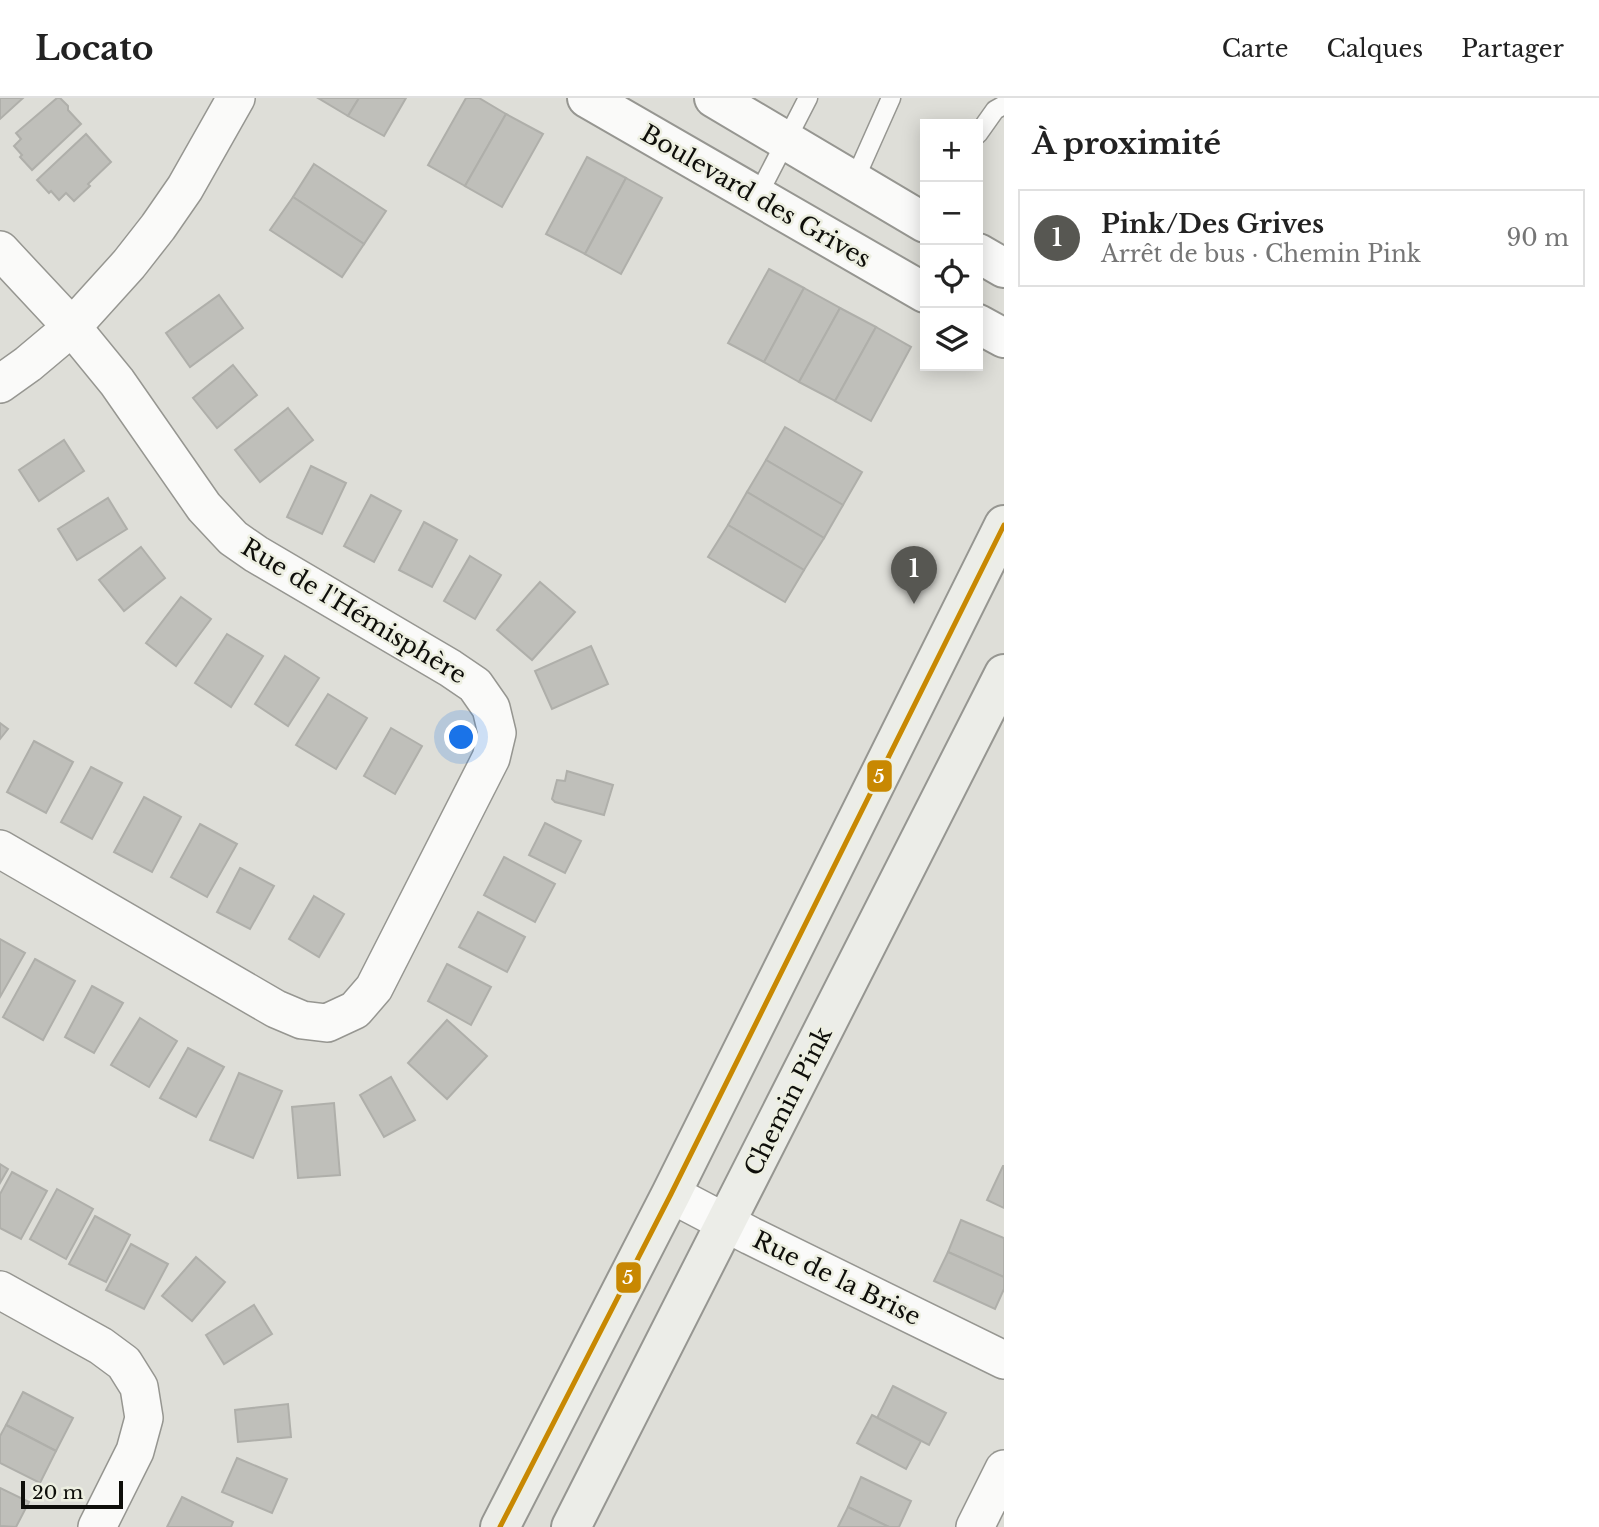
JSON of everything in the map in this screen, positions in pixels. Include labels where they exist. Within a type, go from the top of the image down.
[{"type":"main road","points":[[500,1527],[671,1194],[1004,525]]},
{"type":"main road","name":"Chemin Pink","points":[[571,1527],[1004,674]]},
{"type":"street","points":[[0,384],[72,327],[129,264],[185,188],[236,98]]},
{"type":"street","name":"Boulevard des Grives","points":[[587,98],[920,290]]},
{"type":"street","points":[[714,98],[920,220]]},
{"type":"street","name":"Rue de l'Hémisphère","points":[[0,250],[72,327],[117,382],[204,507],[233,538],[475,685],[491,708],[497,733],[491,758],[374,988],[355,1010],[327,1023],[302,1020],[275,1009],[0,849]]},
{"type":"street","points":[[983,256],[1004,268]]},
{"type":"street","points":[[983,327],[1004,338]]},
{"type":"street","name":"Rue de la Brise","points":[[671,1194],[726,1224],[1004,1360]]},
{"type":"street","points":[[0,1290],[101,1346],[124,1363],[139,1387],[145,1418],[135,1451],[97,1527]]},
{"type":"street","points":[[975,1527],[1004,1469]]},
{"type":"lane","points":[[757,197],[808,98]]},
{"type":"lane","points":[[853,181],[891,98]]},
{"type":"lane","points":[[983,127],[995,110],[1004,105]]},
{"type":"building","points":[[0,98],[23,98],[0,119]]},
{"type":"building","points":[[57,98],[68,106],[68,110],[81,124],[32,170],[14,146],[21,139],[16,133]]},
{"type":"building","points":[[318,98],[359,98],[348,116]]},
{"type":"building","points":[[359,98],[406,98],[384,136],[348,116]]},
{"type":"building","points":[[466,98],[479,98],[506,114],[465,186],[428,165]]},
{"type":"building","points":[[506,114],[543,134],[502,207],[465,186]]},
{"type":"building","points":[[86,134],[111,162],[74,201],[66,193],[59,200],[37,180]]},
{"type":"building","points":[[587,157],[626,178],[585,254],[546,234]]},
{"type":"building","points":[[314,164],[386,211],[364,244],[293,197]]},
{"type":"building","points":[[626,178],[662,198],[621,274],[585,254]]},
{"type":"building","points":[[293,197],[364,244],[342,277],[270,230]]},
{"type":"building","points":[[769,269],[804,288],[764,362],[728,343]]},
{"type":"building","points":[[804,288],[840,308],[799,382],[764,362]]},
{"type":"building","points":[[219,295],[243,328],[190,367],[166,333]]},
{"type":"building","points":[[840,308],[876,327],[835,401],[799,382]]},
{"type":"building","points":[[876,327],[911,347],[871,421],[835,401]]},
{"type":"building","points":[[233,365],[257,395],[217,428],[193,398]]},
{"type":"building","points":[[288,408],[313,440],[260,482],[235,450]]},
{"type":"building","points":[[785,427],[862,472],[843,505],[766,460]]},
{"type":"building","points":[[64,440],[84,471],[39,501],[19,470]]},
{"type":"building","points":[[766,460],[843,505],[824,538],[747,492]]},
{"type":"building","points":[[311,466],[346,483],[322,534],[287,517]]},
{"type":"building","points":[[747,492],[824,538],[804,570],[728,525]]},
{"type":"building","points":[[371,495],[401,511],[374,562],[344,546]]},
{"type":"building","points":[[108,498],[127,529],[77,560],[58,529]]},
{"type":"building","points":[[424,522],[457,540],[432,587],[399,570]]},
{"type":"building","points":[[728,525],[804,570],[785,602],[708,557]]},
{"type":"building","points":[[141,547],[165,578],[124,611],[99,580]]},
{"type":"building","points":[[470,556],[501,575],[475,619],[444,601]]},
{"type":"building","points":[[540,582],[575,612],[532,660],[497,630]]},
{"type":"building","points":[[181,597],[211,619],[176,666],[146,643]]},
{"type":"building","points":[[227,634],[263,656],[231,707],[195,683]]},
{"type":"building","points":[[591,646],[608,684],[552,709],[535,671]]},
{"type":"building","points":[[285,656],[319,678],[288,726],[255,704]]},
{"type":"building","points":[[328,694],[367,718],[336,769],[296,745]]},
{"type":"building","points":[[0,723],[8,729],[0,739]]},
{"type":"building","points":[[391,728],[422,746],[395,794],[364,776]]},
{"type":"building","points":[[34,741],[73,762],[46,813],[7,792]]},
{"type":"building","points":[[91,767],[122,783],[92,839],[61,822]]},
{"type":"building","points":[[567,771],[613,785],[604,815],[552,799],[557,780],[565,781]]},
{"type":"building","points":[[144,797],[181,817],[152,872],[114,852]]},
{"type":"building","points":[[545,823],[581,841],[565,873],[529,855]]},
{"type":"building","points":[[200,824],[237,844],[207,897],[171,877]]},
{"type":"building","points":[[504,857],[555,884],[535,922],[484,895]]},
{"type":"building","points":[[240,868],[274,886],[250,929],[217,912]]},
{"type":"building","points":[[314,896],[344,914],[319,957],[289,939]]},
{"type":"building","points":[[478,912],[525,937],[507,972],[459,947]]},
{"type":"building","points":[[0,939],[25,953],[0,997]]},
{"type":"building","points":[[35,959],[75,981],[43,1040],[3,1017]]},
{"type":"building","points":[[447,964],[491,987],[471,1025],[428,1001]]},
{"type":"building","points":[[92,986],[123,1003],[94,1053],[65,1037]]},
{"type":"building","points":[[140,1018],[177,1041],[149,1087],[111,1065]]},
{"type":"building","points":[[447,1020],[487,1056],[447,1099],[408,1063]]},
{"type":"building","points":[[188,1048],[224,1067],[196,1117],[160,1098]]},
{"type":"building","points":[[239,1073],[282,1091],[253,1158],[210,1140]]},
{"type":"building","points":[[391,1077],[415,1120],[384,1137],[360,1095]]},
{"type":"building","points":[[334,1103],[340,1175],[298,1178],[292,1107]]},
{"type":"building","points":[[0,1164],[8,1169],[0,1183]]},
{"type":"building","points":[[1004,1166],[1004,1208],[987,1200]]},
{"type":"building","points":[[12,1172],[47,1191],[21,1239],[0,1228],[0,1194]]},
{"type":"building","points":[[57,1189],[93,1209],[66,1259],[30,1239]]},
{"type":"building","points":[[95,1216],[130,1235],[106,1282],[69,1264]]},
{"type":"building","points":[[961,1220],[1004,1238],[1004,1277],[948,1252]]},
{"type":"building","points":[[131,1244],[168,1264],[144,1309],[106,1290]]},
{"type":"building","points":[[948,1252],[1004,1277],[1004,1289],[995,1309],[934,1281]]},
{"type":"building","points":[[196,1257],[225,1282],[192,1321],[162,1296]]},
{"type":"building","points":[[254,1305],[272,1334],[224,1364],[206,1335]]},
{"type":"building","points":[[893,1386],[946,1413],[929,1445],[877,1418]]},
{"type":"building","points":[[23,1392],[73,1418],[56,1451],[6,1425]]},
{"type":"building","points":[[288,1404],[291,1437],[238,1442],[235,1410]]},
{"type":"building","points":[[872,1415],[921,1441],[906,1469],[857,1443]]},
{"type":"building","points":[[6,1425],[56,1451],[40,1483],[0,1463],[0,1436]]},
{"type":"building","points":[[237,1458],[287,1479],[272,1513],[222,1492]]},
{"type":"building","points":[[861,1477],[911,1501],[899,1527],[889,1527],[848,1507]]},
{"type":"building","points":[[0,1488],[29,1502],[16,1527],[0,1526]]},
{"type":"building","points":[[182,1497],[233,1522],[231,1527],[167,1527]]},
{"type":"building","points":[[848,1507],[889,1527],[838,1527]]},
{"type":"transit line","name":"5","points":[[500,1527],[671,1194],[1004,525]]},
{"type":"place","name":"Pink/Des Grives","points":[[914,604]]}]
